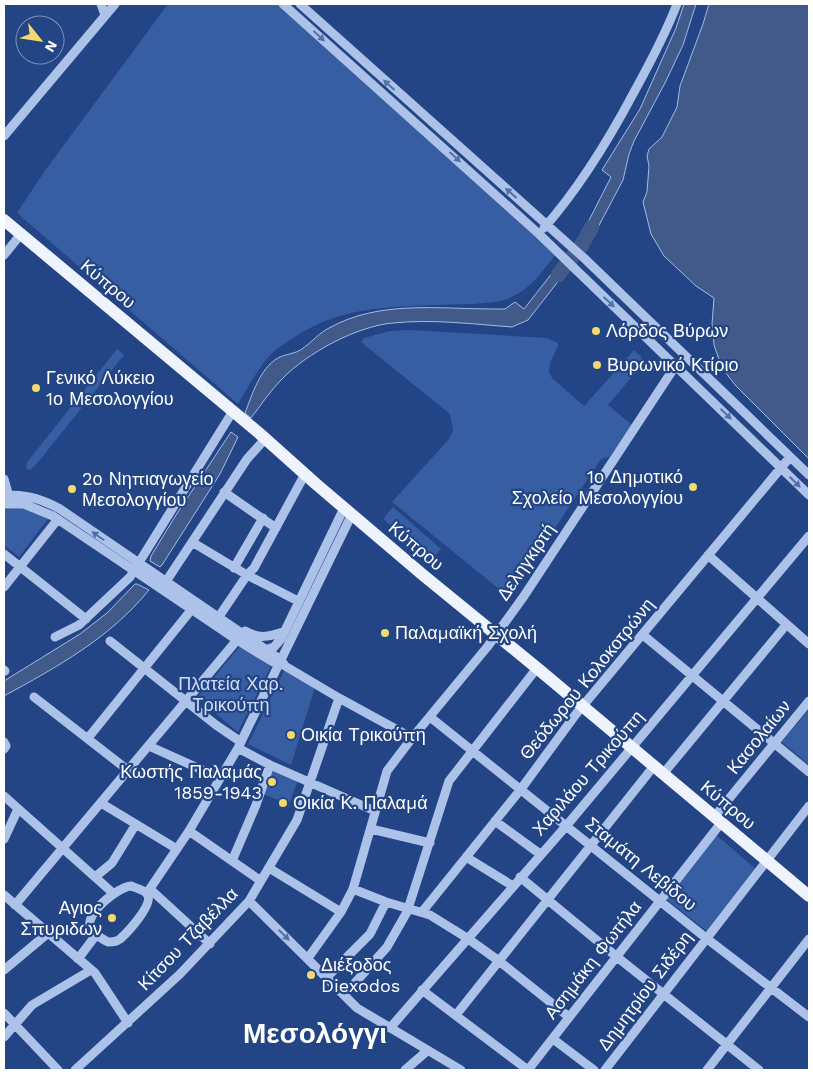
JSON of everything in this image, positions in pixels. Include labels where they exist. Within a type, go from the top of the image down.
[{"type":"main road","name":"Κύπρου","points":[[4,220],[233,411],[495,635],[583,706],[809,896]]},
{"type":"street","points":[[101,4],[105,15]]},
{"type":"street","points":[[4,136],[115,4]]},
{"type":"street","points":[[283,4],[539,234],[809,495]]},
{"type":"street","points":[[300,4],[584,258],[809,476]]},
{"type":"street","points":[[539,234],[579,184],[612,132],[646,70],[677,4]]},
{"type":"street","points":[[4,255],[21,234]]},
{"type":"street","name":"Δεληγκιρτή","points":[[308,958],[341,912],[353,889],[386,774],[412,738],[483,652],[524,596],[676,365]]},
{"type":"street","points":[[55,637],[80,625],[125,583],[233,411]]},
{"type":"street","points":[[164,585],[247,459],[266,439]]},
{"type":"street","name":"Θεόδωρου Κολοκοτρώνη","points":[[422,912],[495,822],[583,706],[790,457]]},
{"type":"street","points":[[220,616],[253,569],[305,474]]},
{"type":"street","points":[[4,479],[7,500]]},
{"type":"street","points":[[224,492],[276,528]]},
{"type":"street","points":[[7,500],[26,495],[48,503],[136,567]]},
{"type":"street","points":[[7,500],[36,508],[58,520],[164,585],[244,630],[265,638],[283,632]]},
{"type":"street","points":[[265,650],[277,644],[298,601],[348,511]]},
{"type":"street","points":[[210,944],[148,891],[130,886],[114,894],[98,908],[91,919],[91,929],[96,935],[108,942],[119,940],[147,907],[148,891],[177,849],[240,745],[282,664],[348,511]]},
{"type":"street","points":[[234,568],[263,518]]},
{"type":"street","points":[[4,587],[58,520]]},
{"type":"street","name":"Χαριλάου Τρικούπη","points":[[390,1028],[567,825],[809,536]]},
{"type":"street","points":[[192,542],[234,568],[298,601]]},
{"type":"street","points":[[4,554],[86,619]]},
{"type":"street","points":[[708,556],[809,643]]},
{"type":"street","points":[[164,585],[192,609],[237,640],[412,738]]},
{"type":"street","points":[[88,738],[192,609]]},
{"type":"street","points":[[220,616],[282,664]]},
{"type":"street","points":[[456,1016],[592,845],[724,700],[786,625]]},
{"type":"street","points":[[643,635],[809,772]]},
{"type":"street","points":[[15,905],[237,640]]},
{"type":"street","points":[[110,641],[240,745],[270,765],[375,811]]},
{"type":"street","points":[[344,995],[387,947],[408,908],[449,781],[537,668]]},
{"type":"street","points":[[34,697],[129,771]]},
{"type":"street","name":"Κίτσου Τζαβέλλα","points":[[75,1070],[128,1023],[210,944],[249,901],[295,824],[339,698]]},
{"type":"street","name":"Κασολαίων","points":[[717,820],[809,701]]},
{"type":"street","name":"Σταμάτη Λεβίδου","points":[[430,717],[706,938],[809,1017]]},
{"type":"street","points":[[4,742],[6,746],[4,749]]},
{"type":"street","points":[[149,746],[220,778]]},
{"type":"street","points":[[232,861],[256,805],[270,765]]},
{"type":"street","points":[[4,796],[62,850],[114,894]]},
{"type":"street","points":[[101,803],[177,849]]},
{"type":"street","name":"Δημητρίου Σιδέρη","points":[[605,1070],[809,806]]},
{"type":"street","points":[[4,839],[18,809]]},
{"type":"street","name":"Ασημάκη Φωτήλα","points":[[528,1070],[660,901],[717,820]]},
{"type":"street","points":[[495,822],[540,854]]},
{"type":"street","points":[[95,878],[112,864],[136,824]]},
{"type":"street","points":[[371,829],[430,843]]},
{"type":"street","points":[[188,831],[261,881]]},
{"type":"street","points":[[466,857],[513,886]]},
{"type":"street","points":[[270,868],[341,912]]},
{"type":"street","points":[[520,877],[759,1070]]},
{"type":"street","points":[[353,889],[386,902],[430,915],[500,961],[570,1017]]},
{"type":"street","points":[[4,895],[91,970],[104,985],[128,1023]]},
{"type":"street","points":[[249,901],[362,1012],[461,1070]]},
{"type":"street","points":[[327,977],[373,930],[386,902]]},
{"type":"street","points":[[4,970],[47,934]]},
{"type":"street","points":[[78,959],[96,935]]},
{"type":"street","points":[[707,1070],[809,939]]},
{"type":"street","points":[[4,1037],[16,1026],[20,1018],[32,1005],[91,970]]},
{"type":"street","points":[[422,990],[528,1070]]},
{"type":"street","points":[[4,1012],[58,1070]]},
{"type":"street","points":[[553,1039],[594,1070]]},
{"type":"street","points":[[405,1070],[427,1051]]},
{"type":"green space","points":[[168,4],[277,4],[556,254],[529,286],[507,299],[483,303],[381,308],[346,314],[311,328],[274,351],[259,370],[238,404],[17,213],[44,172]]},
{"type":"green space","points":[[410,330],[547,338],[558,343],[550,363],[549,372],[552,378],[584,406],[634,350],[645,361],[608,405],[632,425],[609,457],[601,459],[509,597],[392,502],[449,439],[453,430],[450,414],[361,342],[364,338],[390,331]]},
{"type":"green space","points":[[117,349],[124,355],[35,466],[30,470],[27,469],[28,461]]},
{"type":"green space","points":[[393,507],[441,549],[431,560],[383,519]]},
{"type":"green space","points":[[24,508],[48,519],[19,557],[4,545],[4,509]]},
{"type":"green space","name":"Πλατεία Χαρ. Τρικούπη","points":[[240,646],[271,666],[238,732],[197,698]]},
{"type":"green space","points":[[285,669],[315,687],[291,765],[248,744]]},
{"type":"green space","points":[[809,709],[809,765],[782,742]]},
{"type":"green space","points":[[273,768],[298,780],[288,807],[277,803],[278,800],[263,794]]},
{"type":"green space","points":[[715,834],[756,869],[708,932],[665,898]]},
{"type":"shaded area","points":[[684,4],[696,4],[683,45],[634,141],[623,180],[587,248],[579,240],[611,177],[602,170],[640,109],[676,28]]},
{"type":"shaded area","points":[[709,4],[809,4],[809,459],[736,386],[722,368],[714,345],[712,324],[714,298],[696,286],[664,256],[651,234],[643,202],[647,192],[649,166],[647,156],[649,149],[662,137],[677,107],[680,86]]},
{"type":"shaded area","points":[[564,262],[568,266],[567,270],[528,320],[512,327],[452,322],[423,322],[393,323],[364,329],[333,342],[292,369],[251,418],[245,413],[257,382],[272,362],[299,351],[322,332],[348,319],[368,313],[409,308],[505,309],[515,302],[524,309],[560,263]]},
{"type":"shaded area","points":[[231,432],[238,437],[220,474],[160,567],[150,561],[151,556]]},
{"type":"shaded area","points":[[135,584],[149,590],[117,623],[82,650],[4,696],[4,681],[80,634],[107,613]]},
{"type":"waterway","points":[[558,275],[581,246],[592,227]]},
{"type":"place","name":"Λόρδος Βύρων","points":[[596,331]]},
{"type":"place","name":"Βυρωνικό Κτίριο","points":[[597,365]]},
{"type":"place","name":"Γενικό Λύκειο 1ο Μεσολογγίου","points":[[36,388]]},
{"type":"place","name":"1ο Δημοτικό Σχολείο Μεσολογγίου","points":[[693,487]]},
{"type":"place","name":"2ο Νηπιαγωγείο Μεσολογγίου","points":[[72,489]]},
{"type":"place","name":"Παλαμαϊκή Σχολή","points":[[385,633]]},
{"type":"place","name":"Οικία Τρικούπη","points":[[291,735]]},
{"type":"place","name":"Κωστής Παλαμάς 1859-1943","points":[[272,782]]},
{"type":"place","name":"Οικία Κ. Παλαμά","points":[[283,803]]},
{"type":"place","name":"Αγιος Σπυριδων","points":[[112,918]]},
{"type":"place","name":"Διέξοδος Diexodos","points":[[311,975]]},
{"type":"district","name":"Μεσολόγγι","points":[[315,1033]]}]
